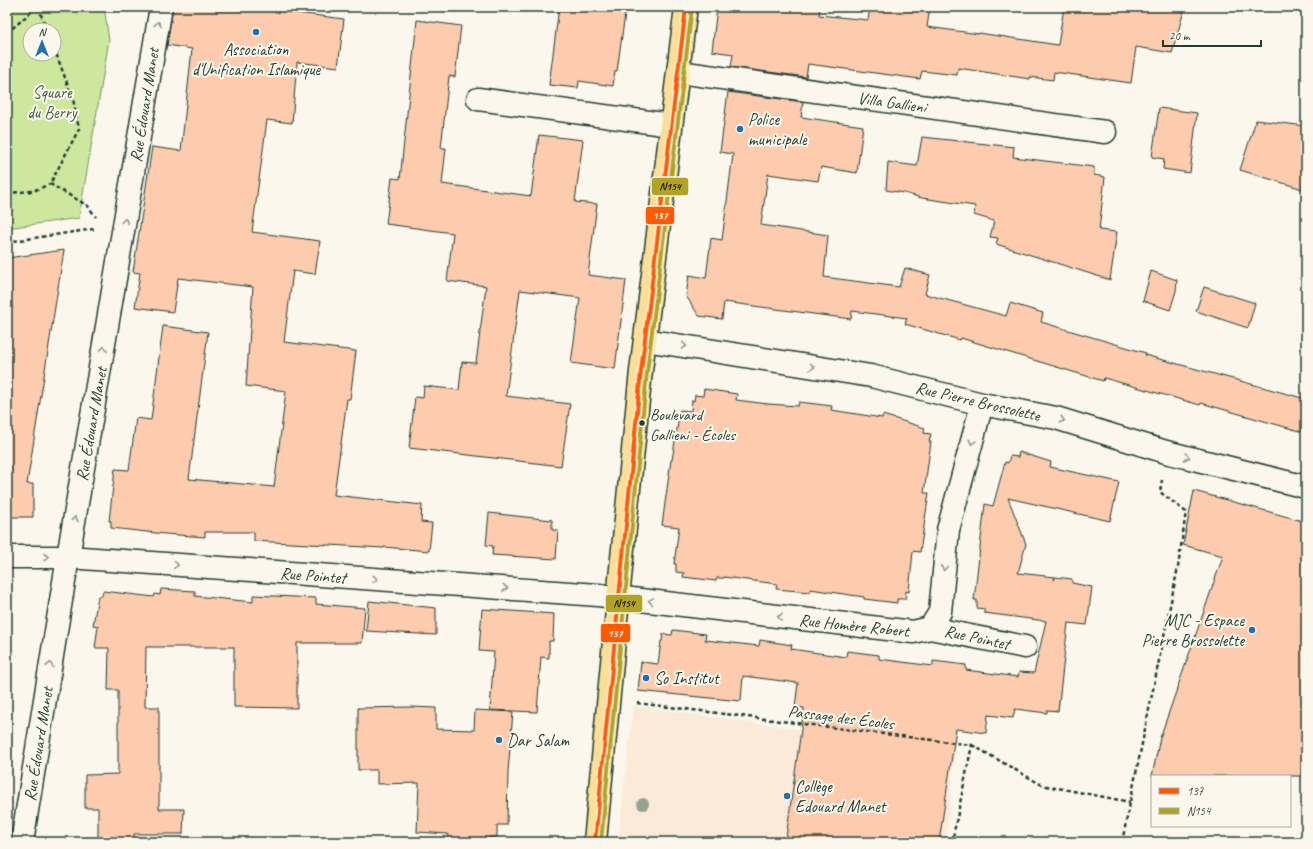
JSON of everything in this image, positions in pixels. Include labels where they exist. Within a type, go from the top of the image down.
[{"type":"main road","points":[[595,842],[645,340],[686,7]]},
{"type":"street","name":"Rue Édouard Manet","points":[[22,842],[68,557],[114,226],[161,7]]},
{"type":"street","name":"Villa Gallieni","points":[[679,72],[1105,132]]},
{"type":"street","points":[[478,99],[671,125]]},
{"type":"street","name":"Rue Pierre Brossolette","points":[[645,340],[871,376],[982,404],[1056,418],[1166,452],[1306,487]]},
{"type":"street","name":"Rue Homère Robert","points":[[619,597],[913,632],[930,628],[940,612],[948,530],[982,404]]},
{"type":"street","name":"Rue Pointet","points":[[7,557],[68,557],[619,597]]},
{"type":"street","name":"Rue Pointet","points":[[930,628],[1025,647]]},
{"type":"path","points":[[7,33],[38,7],[44,22]]},
{"type":"path","points":[[7,192],[34,191],[50,184],[79,129],[74,99],[59,62]]},
{"type":"path","points":[[50,184],[88,206],[114,226]]},
{"type":"path","points":[[7,242],[114,226]]},
{"type":"path","points":[[1122,842],[1178,567],[1186,512],[1160,492],[1166,452]]},
{"type":"path","name":"Passage des Écoles","points":[[609,699],[972,745]]},
{"type":"path","points":[[952,842],[972,745],[1042,785],[1130,802]]},
{"type":"shaded area","name":"Collège Edouard Manet","points":[[633,706],[955,751],[946,842],[618,842]]},
{"type":"green space","name":"Square du Berry","points":[[7,7],[104,7],[109,40],[79,218],[7,228]]},
{"type":"building","points":[[173,7],[250,7],[344,19],[338,67],[297,62],[292,123],[267,120],[252,232],[320,241],[315,274],[293,271],[284,342],[356,351],[350,399],[347,399],[334,495],[422,505],[421,522],[432,523],[429,551],[384,547],[254,541],[254,532],[205,532],[205,537],[111,528],[111,521],[109,521],[115,469],[129,470],[136,418],[151,420],[163,326],[208,332],[189,479],[274,487],[286,391],[246,386],[253,287],[178,278],[173,312],[135,307],[140,273],[133,272],[152,147],[181,151],[192,49],[167,45]]},
{"type":"building","points":[[559,7],[626,7],[617,71],[615,71],[613,86],[579,81],[578,88],[549,85]]},
{"type":"building","points":[[717,7],[820,7],[819,15],[868,20],[870,7],[930,7],[927,27],[1058,45],[1064,7],[1185,7],[1172,53],[1136,47],[1131,83],[1054,72],[1053,80],[1030,77],[1030,79],[958,68],[957,75],[922,71],[920,79],[808,64],[806,77],[731,67],[733,54],[712,51]]},
{"type":"building","points":[[417,20],[461,26],[455,77],[449,76],[441,148],[446,148],[442,184],[531,196],[539,135],[583,140],[575,202],[597,204],[588,275],[626,280],[615,369],[571,363],[580,298],[520,290],[506,396],[570,404],[561,466],[409,448],[415,397],[423,398],[424,386],[459,390],[462,362],[476,363],[486,286],[447,281],[453,233],[386,224],[392,178],[400,179]]},
{"type":"building","points":[[728,92],[803,102],[801,117],[863,126],[857,173],[821,167],[818,181],[768,174],[761,225],[828,235],[824,277],[899,287],[905,268],[930,275],[925,294],[1006,316],[1010,303],[1043,313],[1041,322],[1146,353],[1145,355],[1306,399],[1306,433],[1201,403],[1200,405],[1104,378],[1103,381],[961,338],[960,340],[905,324],[907,318],[852,311],[851,319],[724,302],[722,319],[699,316],[686,296],[689,275],[706,278],[711,238],[722,240],[733,154],[720,152]]},
{"type":"building","points":[[1159,108],[1197,113],[1190,173],[1163,169],[1164,159],[1152,157]]},
{"type":"building","points":[[1256,120],[1306,126],[1306,190],[1240,170]]},
{"type":"building","points":[[922,137],[1014,147],[1013,157],[1094,167],[1094,175],[1105,177],[1099,230],[1117,232],[1110,280],[996,244],[998,238],[990,237],[994,221],[974,215],[975,206],[922,198],[886,190],[888,162],[917,166]]},
{"type":"building","points":[[64,250],[27,484],[33,484],[33,517],[7,517],[7,258]]},
{"type":"building","points":[[1151,271],[1177,280],[1176,291],[1170,310],[1143,301]]},
{"type":"building","points":[[1204,287],[1255,303],[1248,328],[1196,311]]},
{"type":"building","points":[[704,389],[737,394],[736,400],[798,406],[799,402],[832,406],[831,410],[882,418],[883,415],[925,428],[924,433],[931,434],[924,493],[929,493],[920,552],[913,551],[909,592],[906,591],[905,599],[897,599],[897,603],[864,599],[864,597],[810,589],[810,592],[776,589],[777,584],[724,577],[717,578],[716,581],[683,577],[684,573],[676,572],[676,564],[674,564],[679,527],[662,525],[671,460],[680,410],[691,411],[692,400],[694,401],[695,395],[703,396]]},
{"type":"building","points":[[1019,452],[1051,462],[1050,467],[1119,482],[1110,521],[1008,498],[1026,544],[1018,573],[1072,579],[1072,583],[1092,587],[1087,625],[1068,623],[1058,711],[1047,710],[1047,713],[1015,709],[1013,718],[988,715],[986,733],[956,729],[939,842],[811,842],[786,838],[804,708],[795,707],[798,683],[743,676],[741,701],[638,691],[641,662],[658,664],[663,634],[672,635],[673,630],[706,634],[705,640],[759,646],[760,640],[792,645],[791,649],[846,657],[847,651],[879,655],[879,659],[933,666],[933,661],[966,665],[966,670],[1018,677],[1019,672],[1034,673],[1046,621],[984,613],[984,609],[977,608],[977,600],[974,600],[985,504],[993,506],[1005,462],[1008,463],[1010,456],[1018,457]]},
{"type":"building","name":"MJC - Espace Pierre Brossolette","points":[[1194,491],[1306,522],[1306,776],[1152,775],[1160,738],[1223,556],[1183,545]]},
{"type":"building","points":[[489,513],[552,520],[552,530],[558,530],[556,559],[492,555],[493,546],[486,545]]},
{"type":"building","points":[[161,589],[195,591],[195,596],[253,602],[253,595],[316,598],[316,604],[365,608],[362,643],[297,643],[297,708],[234,707],[234,647],[146,647],[145,707],[159,707],[159,809],[184,809],[183,834],[134,834],[134,842],[98,842],[98,808],[85,808],[85,775],[118,774],[118,690],[108,690],[109,648],[95,648],[98,626],[93,625],[98,596],[102,596],[103,591],[154,597],[155,594],[160,595]]},
{"type":"building","points":[[369,601],[436,608],[436,635],[366,631]]},
{"type":"building","points":[[482,609],[554,614],[553,641],[549,641],[549,658],[541,657],[537,712],[490,710],[494,652],[479,651]]},
{"type":"building","points":[[358,708],[436,708],[436,729],[474,730],[475,710],[513,712],[508,772],[507,825],[497,825],[497,837],[489,837],[488,842],[448,842],[448,834],[417,832],[419,783],[377,784],[377,770],[358,770]]},
{"type":"transit line","name":"137","points":[[595,842],[641,371],[686,7]]},
{"type":"transit line","name":"N154","points":[[601,842],[647,372],[692,8]]},
{"type":"place","name":"Association d'Unification Islamique","points":[[256,32]]},
{"type":"place","name":"Police municipale","points":[[740,129]]},
{"type":"place","name":"Boulevard Gallieni - Écoles","points":[[642,423]]},
{"type":"place","name":"MJC - Espace Pierre Brossolette","points":[[1252,630]]},
{"type":"place","name":"So Institut","points":[[646,678]]},
{"type":"place","name":"Dar Salam","points":[[499,740]]},
{"type":"place","name":"Collège Edouard Manet","points":[[787,796]]}]
